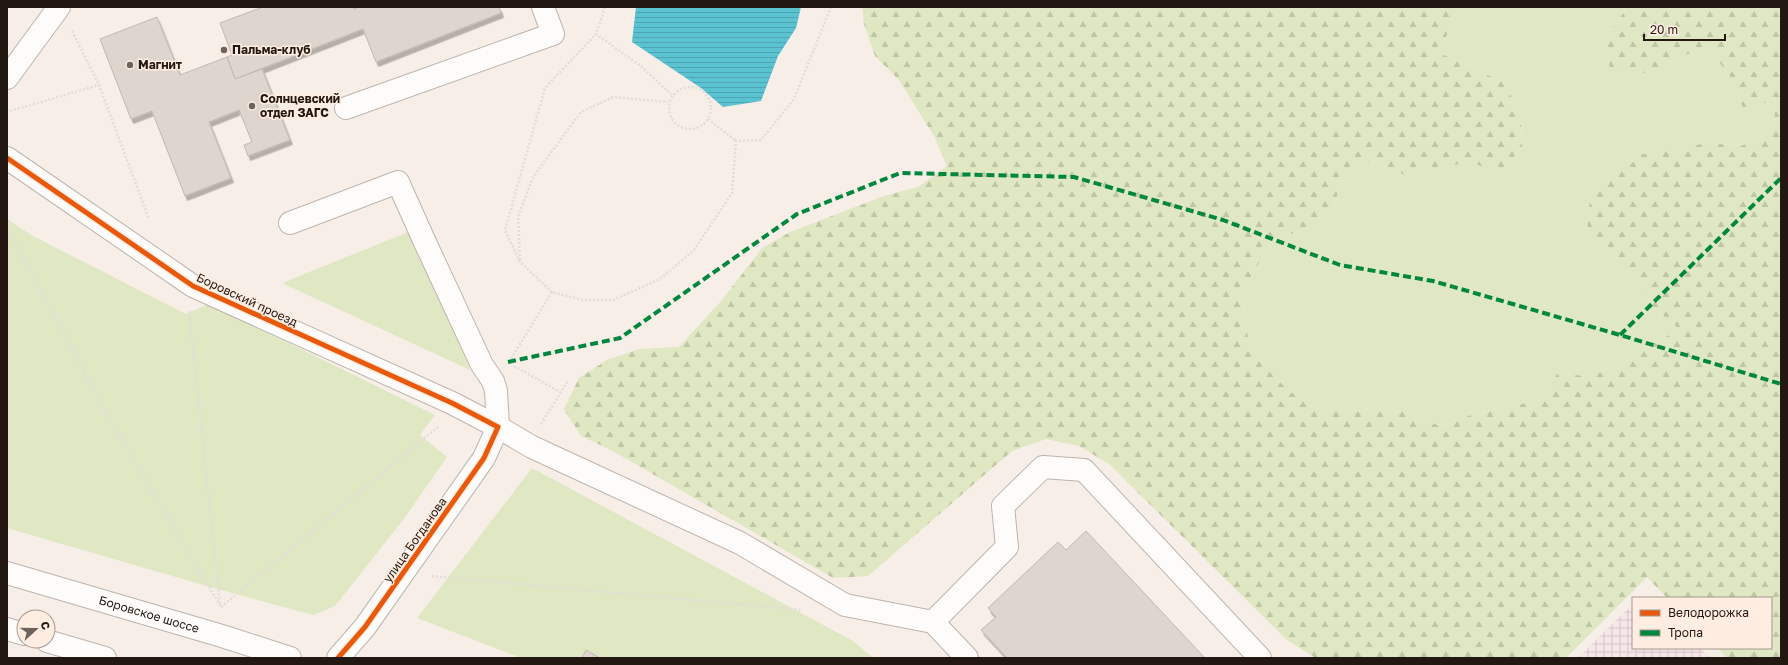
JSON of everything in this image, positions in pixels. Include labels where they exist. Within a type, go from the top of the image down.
[{"type":"street","points":[[7,78],[59,7]]},
{"type":"street","points":[[346,108],[553,34],[543,7]]},
{"type":"street","name":"Боровский проезд","points":[[7,158],[193,286],[452,403],[532,447],[740,542],[845,605],[933,622]]},
{"type":"street","points":[[290,223],[398,182],[482,365],[493,381],[496,391],[498,427]]},
{"type":"street","name":"улица Богданова","points":[[338,658],[365,627],[484,458],[498,427]]},
{"type":"street","points":[[967,658],[933,622],[1007,547],[1003,506],[1043,467],[1084,470],[1260,658]]},
{"type":"street","name":"Боровское шоссе","points":[[7,573],[222,636],[290,658]]},
{"type":"street","points":[[56,643],[105,658]]},
{"type":"path","points":[[605,7],[596,34],[545,88],[504,230],[520,262],[552,292],[583,300],[613,300],[660,279],[694,250],[732,193],[736,141]]},
{"type":"path","points":[[708,119],[736,141],[761,140],[794,99],[830,7]]},
{"type":"path","points":[[70,28],[99,84],[149,219]]},
{"type":"path","points":[[596,34],[642,67],[672,95]]},
{"type":"path","points":[[10,111],[99,84]]},
{"type":"path","points":[[690,86],[703,91],[710,100],[711,110],[708,119],[700,127],[689,130],[675,125],[668,112],[668,102],[672,95],[679,89],[690,86]]},
{"type":"path","points":[[520,262],[518,217],[533,177],[581,112],[613,97],[668,102]]},
{"type":"path","points":[[7,228],[113,425],[221,607]]},
{"type":"path","points":[[493,381],[508,362],[552,292]]},
{"type":"path","points":[[188,306],[221,607]]},
{"type":"path","points":[[508,362],[560,392]]},
{"type":"path","points":[[541,425],[568,380]]},
{"type":"path","points":[[221,607],[438,427]]},
{"type":"path","points":[[432,576],[805,610]]},
{"type":"shaded area","points":[[1632,605],[1632,649],[1701,649],[1710,658],[1578,658]]},
{"type":"green space","points":[[862,7],[1462,7],[1450,22],[1442,54],[1503,82],[1521,113],[1522,147],[1501,174],[1470,162],[1405,175],[1372,161],[1341,173],[1335,207],[1308,228],[1274,240],[1255,269],[1243,302],[1248,338],[1265,367],[1289,391],[1312,406],[1345,412],[1378,408],[1411,413],[1442,427],[1473,414],[1540,400],[1557,374],[1590,376],[1622,365],[1679,329],[1653,307],[1636,277],[1606,259],[1587,233],[1590,197],[1643,154],[1708,143],[1741,146],[1773,133],[1776,100],[1743,108],[1730,76],[1707,46],[1644,73],[1610,71],[1606,36],[1627,8],[1630,7],[1781,7],[1781,658],[1727,658],[1718,649],[1772,649],[1772,597],[1666,597],[1647,577],[1566,658],[1314,657],[1287,640],[1109,464],[1079,446],[1046,439],[1012,451],[868,576],[833,578],[611,450],[581,436],[564,409],[579,378],[607,360],[639,349],[679,347],[722,300],[762,248],[790,232],[884,196],[918,187],[947,166],[934,136],[899,80],[875,56],[864,24]]},
{"type":"green space","points":[[1462,7],[1630,7],[1627,8],[1606,36],[1644,73],[1707,46],[1730,76],[1743,108],[1776,99],[1773,133],[1741,146],[1708,143],[1590,197],[1588,233],[1606,259],[1636,277],[1653,307],[1679,329],[1622,365],[1590,376],[1557,374],[1540,400],[1473,414],[1442,427],[1411,413],[1378,408],[1345,412],[1312,406],[1289,391],[1265,367],[1248,338],[1243,302],[1255,269],[1274,240],[1308,228],[1335,207],[1341,173],[1372,161],[1405,175],[1470,162],[1501,174],[1522,147],[1521,113],[1503,82],[1442,54],[1450,22]]},
{"type":"green space","points":[[7,219],[31,235],[186,314],[209,304],[435,415],[420,435],[447,457],[403,520],[335,606],[313,615],[210,587],[7,528]]},
{"type":"green space","points":[[416,229],[470,370],[282,283]]},
{"type":"green space","points":[[532,468],[853,641],[873,658],[521,658],[417,618]]},
{"type":"water","points":[[636,7],[801,7],[796,28],[778,56],[761,101],[723,107],[701,88],[632,42]]},
{"type":"building","points":[[263,7],[353,7],[354,9],[359,7],[499,7],[501,13],[376,62],[363,29],[235,79],[227,57],[232,55],[220,23]]},
{"type":"building","points":[[157,17],[180,75],[227,57],[235,79],[262,69],[290,140],[248,156],[244,145],[252,142],[239,110],[209,122],[231,178],[185,196],[152,111],[131,119],[100,39]]},
{"type":"building","points":[[1086,531],[1205,658],[1007,658],[981,630],[996,617],[988,608],[1058,542],[1066,550]]},
{"type":"building","points":[[586,650],[600,658],[582,658]]},
{"type":"marked path","points":[[508,362],[620,338],[797,214],[900,173],[1074,177],[1223,220],[1340,265],[1433,281],[1620,335],[1781,384]]},
{"type":"marked path","points":[[1620,335],[1781,178]]},
{"type":"cycle path","points":[[7,158],[193,286],[452,403],[498,427],[484,458],[365,627],[338,658]]},
{"type":"place","name":"Пальма-клуб","points":[[224,50]]},
{"type":"place","name":"Магнит","points":[[130,65]]},
{"type":"place","name":"Солнцевский отдел ЗАГС","points":[[252,106]]}]
